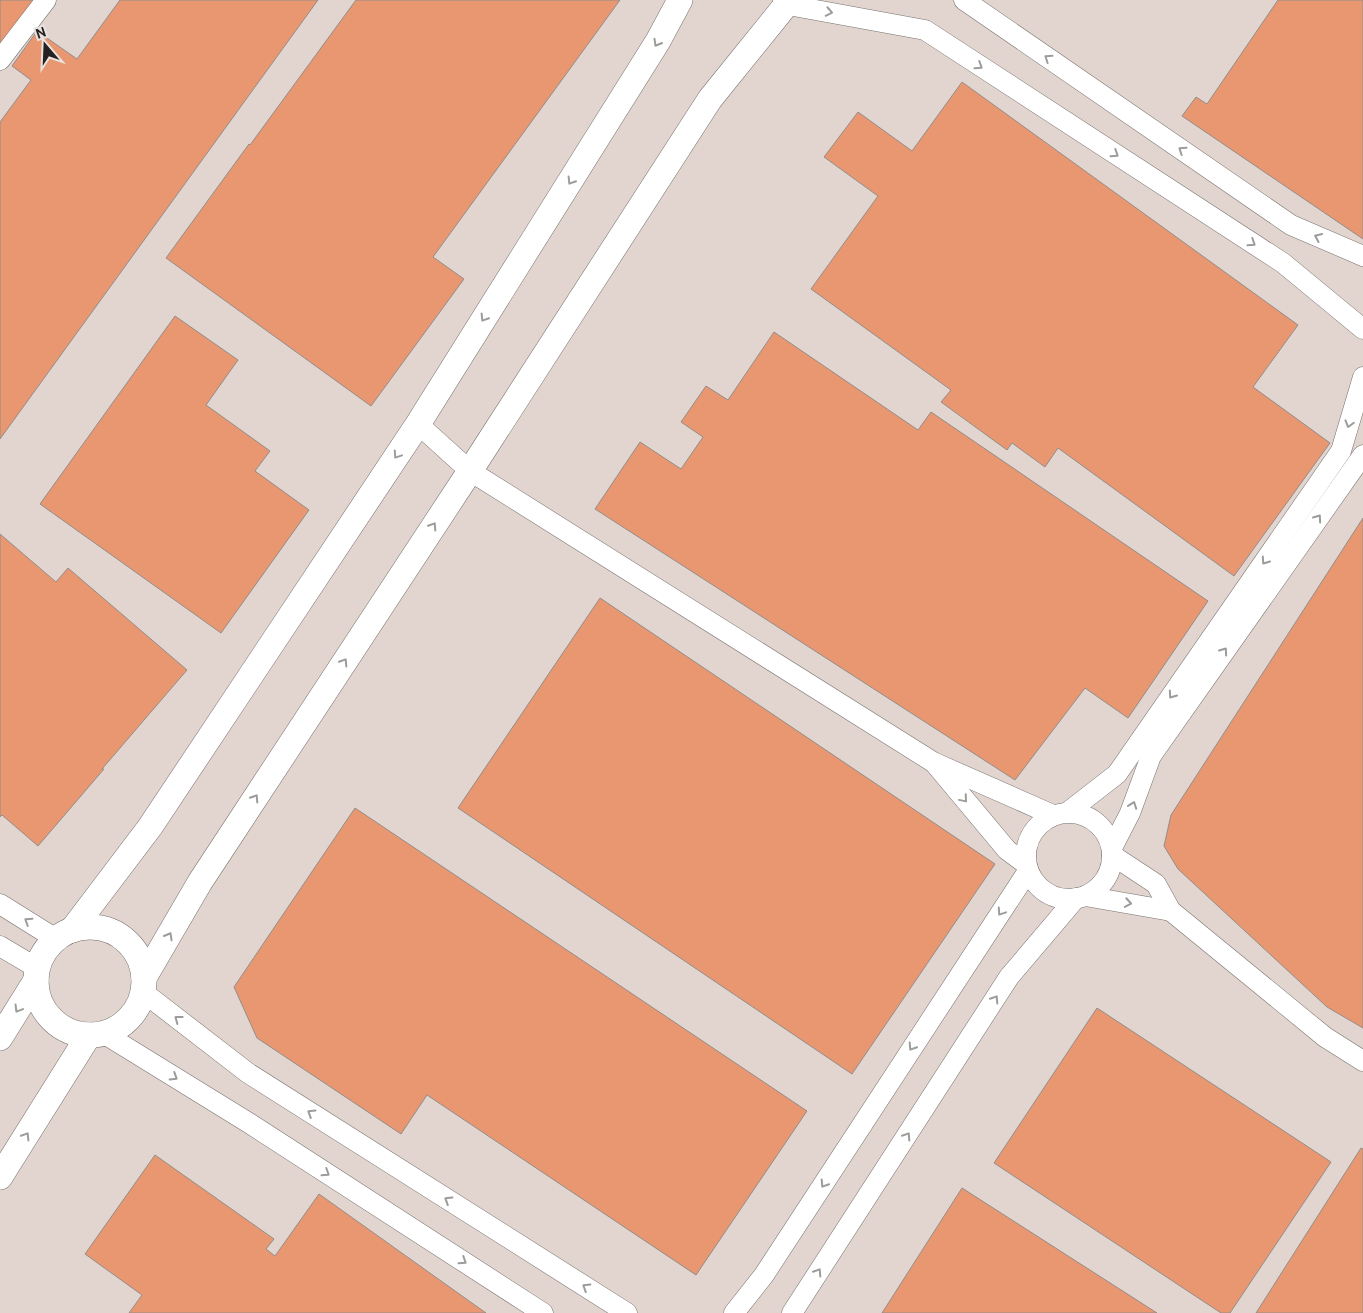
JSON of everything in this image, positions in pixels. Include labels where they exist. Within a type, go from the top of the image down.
[{"type":"street","points":[[0,60],[46,0]]},
{"type":"street","points":[[0,1038],[36,974],[44,952],[64,935],[150,827],[418,424],[653,50],[680,0]]},
{"type":"street","points":[[964,0],[1291,225],[1363,256]]},
{"type":"street","points":[[0,946],[36,974],[38,996],[45,1012],[57,1024],[72,1032],[96,1034],[117,1027],[129,1018],[137,1006],[143,985],[200,882],[470,471],[710,99],[787,2],[925,30],[1283,264],[1363,329]]},
{"type":"street","points":[[1171,911],[1080,897],[1061,898],[1046,893],[1035,883],[1027,867],[1025,852],[1028,840],[1034,829],[1043,821],[1061,814],[1117,774],[1341,451],[1363,377]]},
{"type":"street","points":[[418,424],[470,471],[933,762],[1061,814],[1080,814],[1092,819],[1101,826],[1108,837],[1112,852],[1156,884],[1171,911],[1325,1037],[1363,1061]]},
{"type":"street","points":[[792,1313],[1009,977],[1080,897],[1097,889],[1105,879],[1110,867],[1112,852],[1130,813],[1151,756],[1363,455]]},
{"type":"street","points":[[933,762],[1006,850],[1027,867]]},
{"type":"street","points":[[734,1313],[764,1275],[1027,867]]},
{"type":"street","points":[[0,904],[64,935],[88,927],[105,929],[120,936],[132,947],[140,962],[143,985],[248,1073],[627,1313]]},
{"type":"street","points":[[0,1177],[96,1034]]},
{"type":"street","points":[[96,1034],[249,1123],[543,1313]]},
{"type":"shaded area","points":[[0,0],[1363,0],[1363,1313],[0,1313]]},
{"type":"building","points":[[0,0],[35,0],[0,48]]},
{"type":"building","points":[[120,0],[318,0],[0,439],[0,122],[31,80],[12,66],[37,31],[77,59]]},
{"type":"building","points":[[356,0],[620,0],[433,257],[464,279],[371,406],[166,258]]},
{"type":"building","points":[[1278,0],[1363,0],[1363,239],[1182,116],[1196,97],[1207,104]]},
{"type":"building","points":[[962,82],[1298,325],[1253,387],[1330,443],[1234,576],[1058,448],[1045,467],[1012,443],[1007,450],[941,402],[951,390],[811,289],[878,196],[824,157],[858,112],[912,151]]},
{"type":"building","points":[[175,316],[238,360],[206,405],[270,451],[255,471],[309,510],[221,633],[40,504]]},
{"type":"building","points":[[774,332],[918,430],[931,412],[1208,601],[1128,718],[1085,688],[1015,780],[595,509],[640,442],[681,469],[703,437],[681,422],[706,386],[728,400]]},
{"type":"building","points":[[1363,518],[1363,1028],[1327,1007],[1178,869],[1164,846],[1171,815]]},
{"type":"building","points":[[0,534],[56,582],[68,568],[187,670],[38,846],[2,815],[0,817]]},
{"type":"building","points":[[600,598],[995,864],[852,1074],[458,808]]},
{"type":"building","points":[[355,808],[807,1111],[696,1275],[427,1095],[401,1134],[257,1038],[234,987]]},
{"type":"building","points":[[1097,1008],[1331,1162],[1230,1313],[1221,1313],[994,1163]]},
{"type":"building","points":[[1361,1148],[1363,1149],[1363,1313],[1256,1313]]},
{"type":"building","points":[[155,1155],[274,1239],[266,1249],[275,1256],[319,1194],[486,1313],[129,1313],[142,1295],[85,1254]]},
{"type":"building","points":[[962,1188],[1157,1313],[882,1313]]}]
